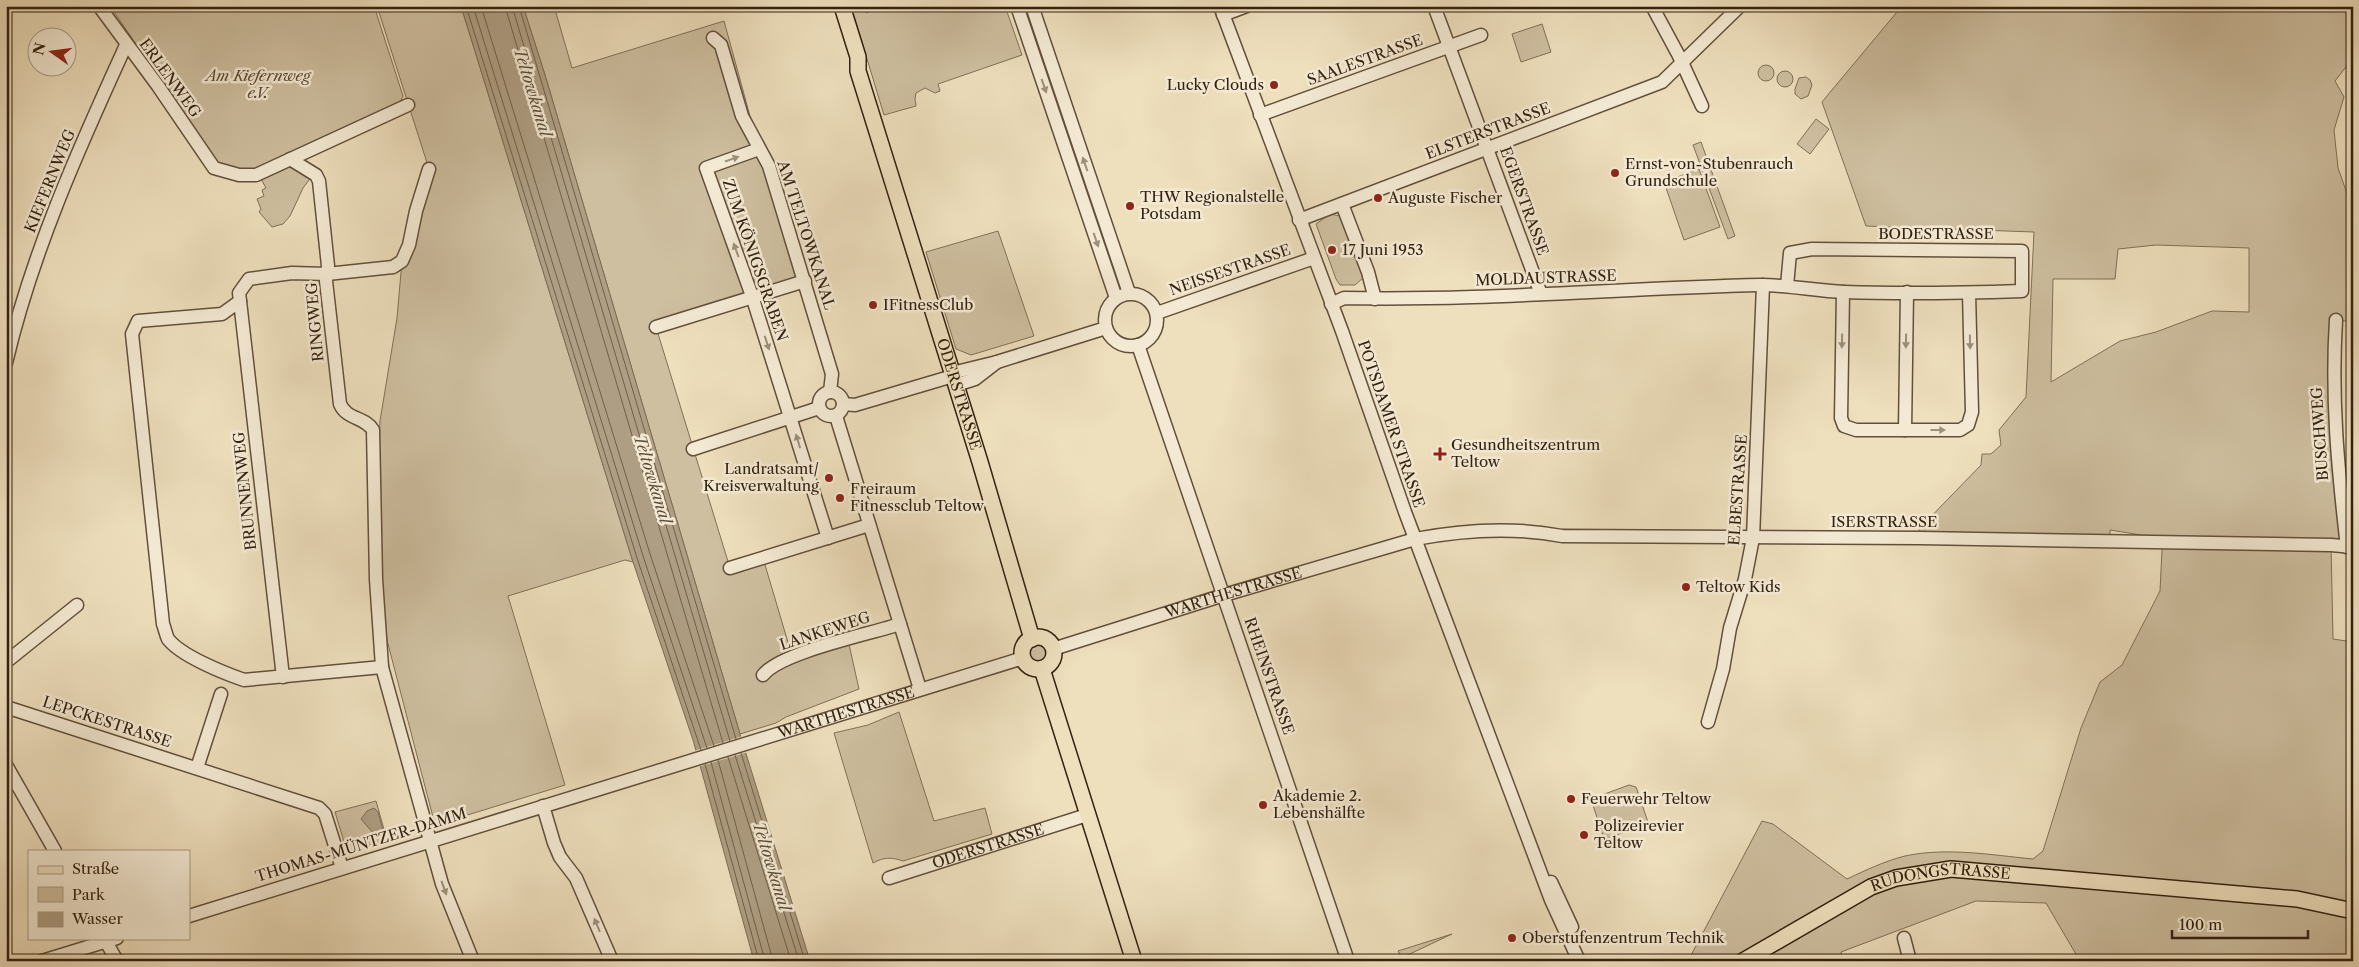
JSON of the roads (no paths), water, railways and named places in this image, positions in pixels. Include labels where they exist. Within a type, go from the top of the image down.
[{"type":"main road","points":[[833,6],[850,60],[858,71]]},
{"type":"main road","name":"ODERSTRASSE","points":[[842,6],[858,57],[858,71],[954,378],[1032,639]]},
{"type":"main road","points":[[1032,639],[1043,639],[1053,649],[1050,663],[1042,669],[1028,666],[1023,658],[1023,648],[1032,639]]},
{"type":"main road","points":[[1042,669],[1134,961]]},
{"type":"main road","name":"RUDONGSTRASSE","points":[[1743,961],[1871,887],[1896,878],[1930,871],[1973,870],[2297,900],[2353,911]]},
{"type":"street","name":"ERLENWEG","points":[[99,6],[158,86],[214,168],[239,175],[256,175],[290,159]]},
{"type":"street","points":[[1017,6],[1116,298]]},
{"type":"street","points":[[1032,6],[1129,293]]},
{"type":"street","points":[[1222,11],[1247,6]]},
{"type":"street","name":"EGERSTRASSE","points":[[1434,6],[1541,294]]},
{"type":"street","points":[[1652,6],[1682,62],[1702,106]]},
{"type":"street","name":"ELSTERSTRASSE","points":[[1299,220],[1662,82],[1740,6]]},
{"type":"street","name":"POTSDAMER STRASSE","points":[[1222,11],[1331,304],[1415,540],[1554,908],[1579,961]]},
{"type":"street","name":"SAALESTRASSE","points":[[1260,115],[1481,35]]},
{"type":"street","name":"AM TELTOWKANAL","points":[[713,38],[721,45],[742,116],[769,166],[832,374],[830,392]]},
{"type":"street","name":"KIEFERNWEG","points":[[6,363],[12,316],[53,214],[126,44]]},
{"type":"street","points":[[1037,63],[1050,59]]},
{"type":"street","points":[[290,159],[408,105]]},
{"type":"street","name":"ZUM KÖNIGSGRABEN","points":[[759,150],[706,168],[752,296],[828,538]]},
{"type":"street","points":[[290,159],[316,175],[319,181],[328,266],[326,274],[394,267],[402,261],[429,169]]},
{"type":"street","points":[[1080,192],[1093,188]]},
{"type":"street","points":[[1342,204],[1368,272],[1375,299]]},
{"type":"street","name":"BODESTRASSE","points":[[1763,285],[1843,292],[1970,293],[2022,291],[2022,250],[1812,249],[1790,253],[1787,286]]},
{"type":"street","name":"NEISSESTRASSE","points":[[1157,313],[1314,258]]},
{"type":"street","name":"RINGWEG","points":[[240,301],[239,293],[249,279],[292,273],[326,274],[340,404],[348,416],[369,423],[373,430],[376,579],[382,667],[442,884],[473,961]]},
{"type":"street","points":[[656,327],[805,281]]},
{"type":"street","name":"MOLDAUSTRASSE","points":[[1331,304],[1344,298],[1375,299],[1541,294],[1763,285]]},
{"type":"street","name":"ELBESTRASSE","points":[[1708,722],[1723,669],[1730,628],[1745,579],[1753,538],[1763,285]]},
{"type":"street","points":[[1843,292],[1841,418],[1844,426],[1856,430],[1962,429],[1968,425],[1972,412],[1970,293]]},
{"type":"street","points":[[1905,430],[1907,292]]},
{"type":"street","points":[[1129,293],[1143,296],[1154,306],[1157,313],[1157,325],[1152,335],[1138,345],[1119,343],[1109,334],[1106,328],[1105,315],[1111,303],[1116,298],[1129,293]]},
{"type":"street","points":[[240,301],[222,314],[138,321],[132,334],[162,614],[167,638],[178,648],[222,673],[244,680],[382,667]]},
{"type":"street","name":"BRUNNENWEG","points":[[240,301],[283,677]]},
{"type":"street","name":"BUSCHWEG","points":[[2336,320],[2334,393],[2337,451],[2350,547]]},
{"type":"street","points":[[843,404],[855,405],[954,378],[975,379],[997,362],[1106,328]]},
{"type":"street","name":"RHEINSTRASSE","points":[[1138,345],[1348,961]]},
{"type":"street","points":[[830,392],[838,394],[843,404],[841,411],[836,416],[828,416],[819,408],[821,397],[830,392]]},
{"type":"street","points":[[693,449],[819,408]]},
{"type":"street","points":[[836,416],[920,689]]},
{"type":"street","points":[[730,568],[869,526]]},
{"type":"street","name":"ISERSTRASSE","points":[[1415,540],[1444,534],[1499,532],[1562,536],[2152,541],[2350,547]]},
{"type":"street","name":"WARTHESTRASSE","points":[[1053,649],[1224,595],[1415,540]]},
{"type":"street","points":[[6,662],[77,605]]},
{"type":"street","name":"LANKEWEG","points":[[763,675],[768,669],[792,656],[900,624]]},
{"type":"street","name":"WARTHESTRASSE","points":[[543,806],[1023,658]]},
{"type":"street","points":[[197,768],[221,694]]},
{"type":"street","name":"LEPCKESTRASSE","points":[[6,707],[319,808],[325,814],[342,868]]},
{"type":"street","points":[[6,765],[54,850]]},
{"type":"street","points":[[543,806],[560,857],[576,878],[612,961]]},
{"type":"street","name":"THOMAS-MÜNTZER-DAMM","points":[[190,916],[543,806]]},
{"type":"street","name":"ODERSTRASSE","points":[[889,878],[1087,815]]},
{"type":"street","name":"POTSDAMER STRASSE","points":[[1533,852],[1554,886],[1589,961]]},
{"type":"street","points":[[1904,938],[1910,961]]},
{"type":"street","points":[[42,961],[106,940]]},
{"type":"street","points":[[109,940],[117,961]]},
{"type":"water","name":"Teltowkanal","points":[[461,6],[523,6],[740,734],[810,961],[754,961],[693,740],[633,562]]},
{"type":"water","points":[[374,808],[378,812],[383,830],[374,834],[361,819],[367,811]]},
{"type":"place","name":"Lucky Clouds","points":[[1274,85]]},
{"type":"place","name":"Ernst-von-Stubenrauch Grundschule","points":[[1615,173]]},
{"type":"place","name":"Auguste Fischer","points":[[1378,198]]},
{"type":"place","name":"THW Regionalstelle Potsdam","points":[[1130,206]]},
{"type":"place","name":"17 Juni 1953","points":[[1332,250]]},
{"type":"place","name":"IFitnessClub","points":[[873,305]]},
{"type":"place","name":"Gesundheitszentrum Teltow","points":[[1440,454]]},
{"type":"place","name":"Landratsamt/ Kreisverwaltung","points":[[829,478]]},
{"type":"place","name":"Freiraum Fitnessclub Teltow","points":[[840,498]]},
{"type":"place","name":"Teltow Kids","points":[[1686,587]]},
{"type":"place","name":"Feuerwehr Teltow","points":[[1571,799]]},
{"type":"place","name":"Akademie 2. Lebenshälfte","points":[[1263,805]]},
{"type":"place","name":"Polizeirevier Teltow","points":[[1584,835]]},
{"type":"place","name":"Oberstufenzentrum Technik","points":[[1512,938]]},
{"type":"park label","name":"Am Kiefernweg e.V.","points":[[258,84]]}]
